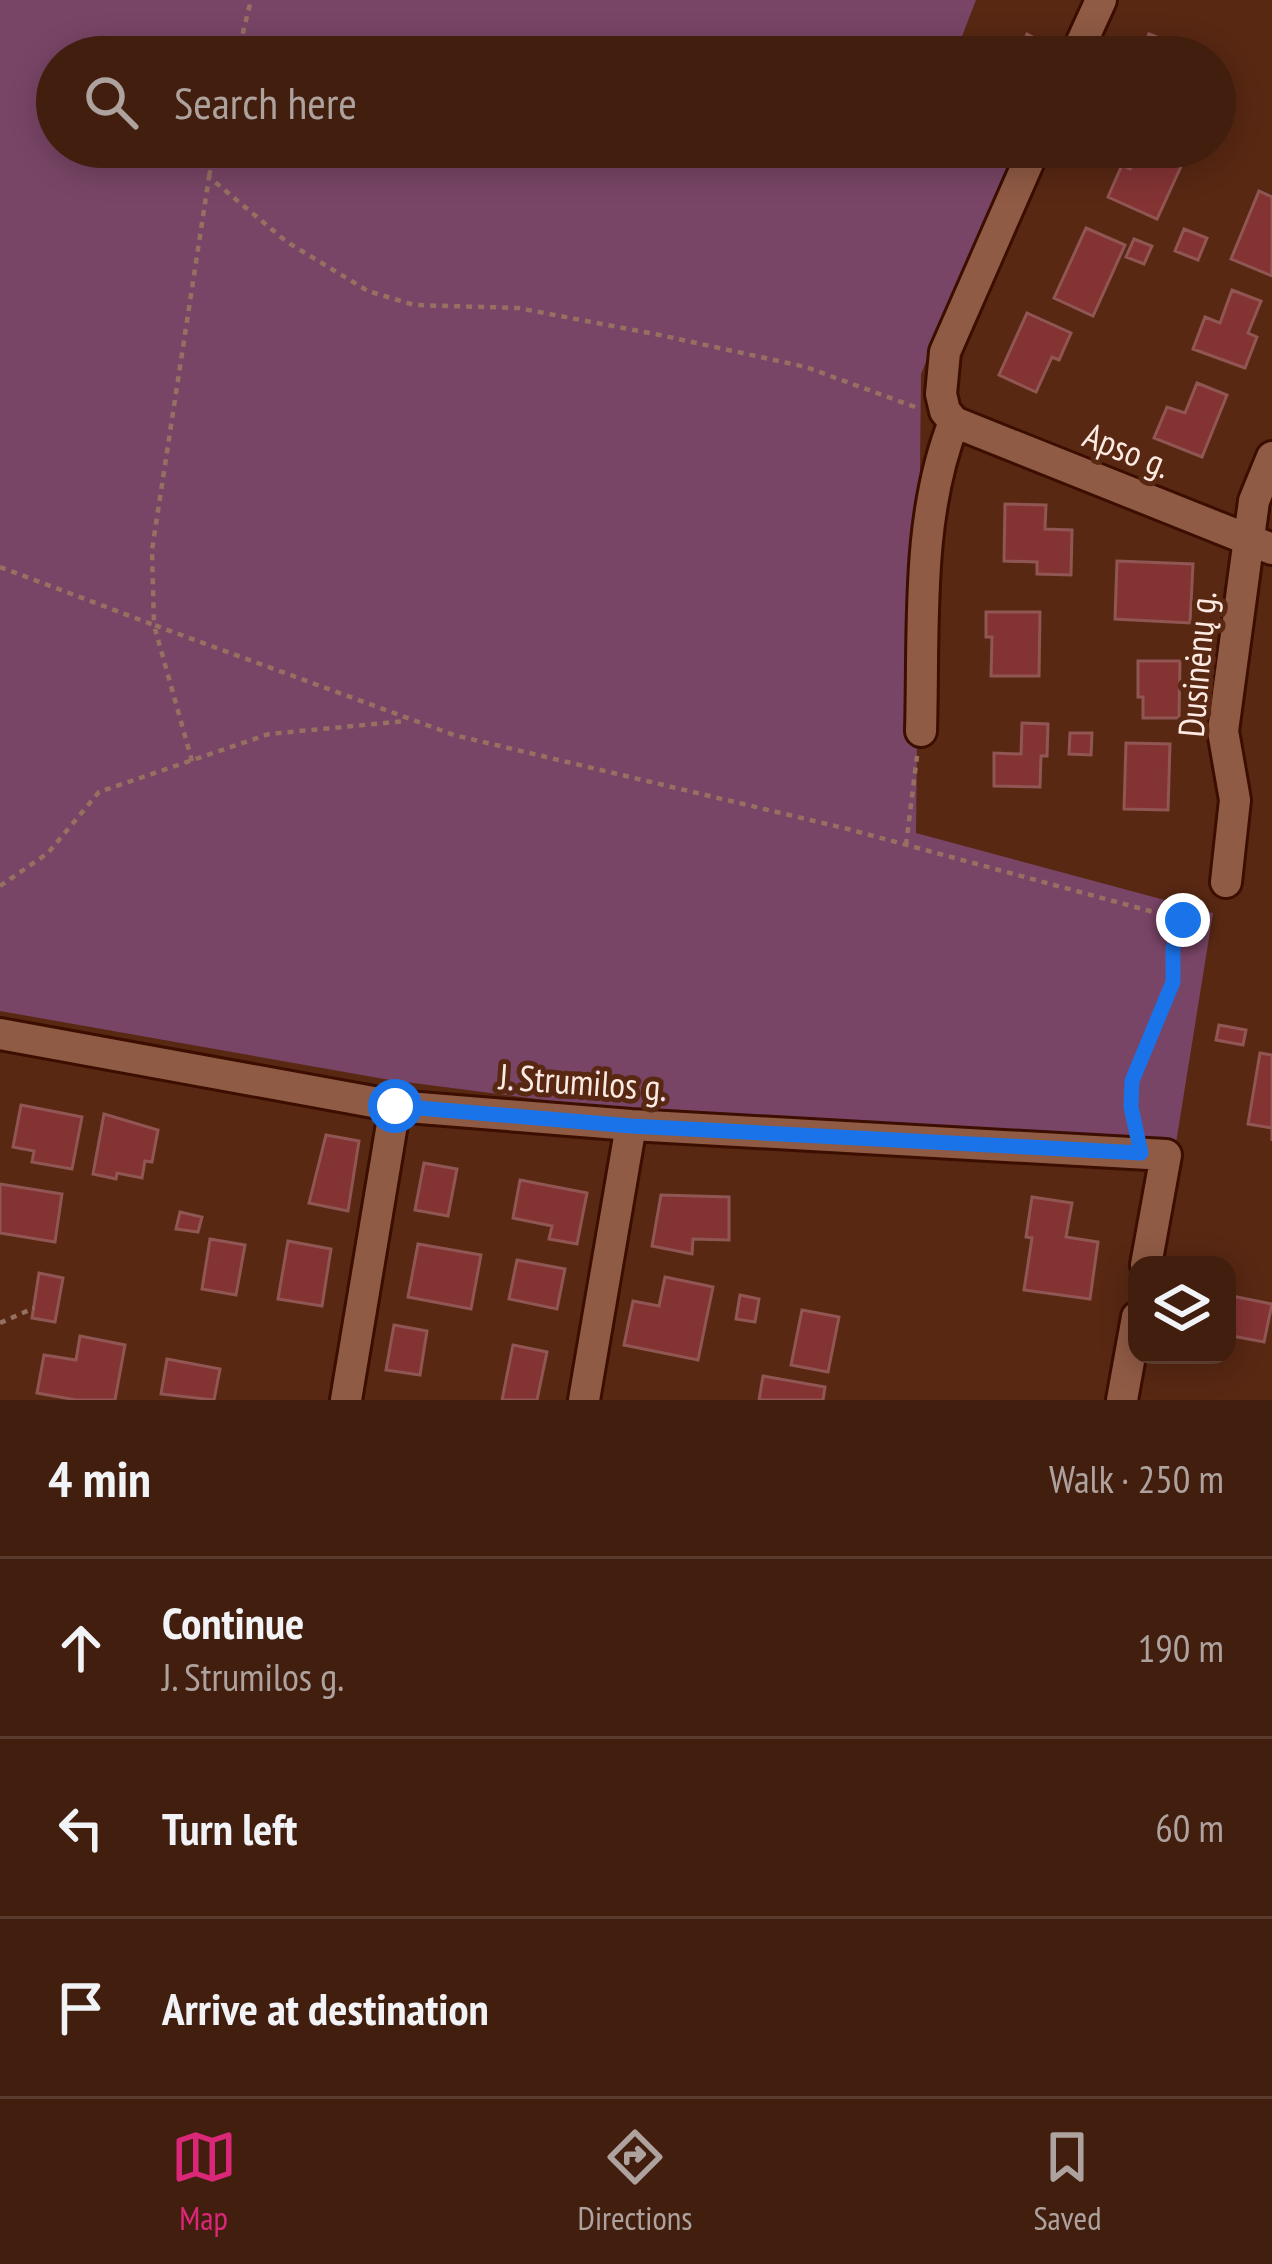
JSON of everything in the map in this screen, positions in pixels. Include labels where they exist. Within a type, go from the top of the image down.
[{"type":"street","points":[[1084,36],[1100,0]]},
{"type":"street","points":[[921,730],[927,555],[941,453],[954,422],[941,394],[945,352],[1026,168]]},
{"type":"street","name":"Apso g.","points":[[954,422],[1260,545]]},
{"type":"street","name":"Dusinėnų g.","points":[[1226,882],[1235,800],[1223,731],[1260,545],[1254,501],[1272,457]]},
{"type":"street","name":"J. Strumilos g.","points":[[0,1034],[395,1106],[631,1126],[1153,1154]]},
{"type":"street","points":[[346,1400],[395,1106]]},
{"type":"street","points":[[584,1400],[631,1126]]},
{"type":"street","points":[[1147,1256],[1153,1154]]},
{"type":"street","points":[[1122,1400],[1129,1364]]},
{"type":"path","points":[[242,36],[251,0]]},
{"type":"path","points":[[192,761],[154,625],[152,550],[211,168]]},
{"type":"path","points":[[209,177],[287,242],[368,291],[414,305],[518,308],[806,367],[954,422]]},
{"type":"path","points":[[0,567],[454,735],[906,845],[1183,920]]},
{"type":"path","points":[[0,886],[48,853],[99,792],[269,734],[412,721]]},
{"type":"path","points":[[906,845],[921,730]]},
{"type":"path","points":[[1153,1154],[1131,1107],[1132,1081],[1173,982],[1173,948],[1183,920],[1226,882]]},
{"type":"path","points":[[0,1323],[34,1308]]},
{"type":"shaded area","points":[[0,0],[976,0],[962,36],[36,36],[36,168],[1006,168],[921,374],[916,833],[1213,913],[1176,1143],[584,1105],[390,1080],[0,1011]]},
{"type":"building","points":[[1121,168],[1180,168],[1157,219],[1108,197]]},
{"type":"building","points":[[1259,191],[1272,197],[1272,276],[1231,259]]},
{"type":"building","points":[[1086,228],[1125,245],[1093,316],[1054,298]]},
{"type":"building","points":[[1184,229],[1207,238],[1198,260],[1175,251]]},
{"type":"building","points":[[1134,239],[1152,246],[1144,264],[1126,257]]},
{"type":"building","points":[[1232,290],[1261,301],[1248,333],[1257,337],[1245,368],[1193,349],[1205,317],[1220,323]]},
{"type":"building","points":[[1027,313],[1071,333],[1059,360],[1052,357],[1036,392],[999,375]]},
{"type":"building","points":[[1197,383],[1227,395],[1202,457],[1154,438],[1167,407],[1185,413]]},
{"type":"building","points":[[1005,504],[1046,505],[1045,529],[1072,530],[1071,575],[1037,574],[1037,562],[1004,561]]},
{"type":"building","points":[[1117,561],[1193,564],[1190,623],[1115,619]]},
{"type":"building","points":[[986,612],[1040,612],[1039,676],[991,676],[992,637],[986,637]]},
{"type":"building","points":[[1138,661],[1180,661],[1179,718],[1143,718]]},
{"type":"building","points":[[1022,723],[1048,724],[1040,787],[994,786],[994,753],[1021,754]]},
{"type":"building","points":[[1070,733],[1092,733],[1091,755],[1069,754]]},
{"type":"building","points":[[1126,743],[1170,744],[1168,810],[1124,809]]},
{"type":"building","points":[[1219,1025],[1246,1030],[1243,1045],[1216,1040]]},
{"type":"building","points":[[1260,1053],[1272,1055],[1272,1128],[1248,1124]]},
{"type":"building","points":[[21,1105],[82,1117],[72,1169],[32,1162],[34,1151],[13,1147]]},
{"type":"building","points":[[104,1114],[158,1130],[152,1162],[145,1161],[142,1178],[93,1174]]},
{"type":"building","points":[[326,1135],[359,1141],[348,1211],[309,1203]]},
{"type":"building","points":[[424,1163],[457,1169],[448,1216],[415,1210]]},
{"type":"building","points":[[520,1180],[587,1193],[577,1244],[549,1239],[552,1226],[513,1218]]},
{"type":"building","points":[[0,1184],[62,1194],[55,1242],[0,1233]]},
{"type":"building","points":[[661,1195],[729,1197],[729,1240],[693,1239],[692,1254],[652,1246]]},
{"type":"building","points":[[1032,1197],[1072,1203],[1066,1237],[1098,1242],[1090,1299],[1024,1290]]},
{"type":"building","points":[[180,1212],[202,1217],[198,1232],[176,1229]]},
{"type":"building","points":[[210,1239],[245,1245],[236,1295],[202,1289]]},
{"type":"building","points":[[288,1241],[331,1249],[322,1306],[278,1299]]},
{"type":"building","points":[[418,1244],[481,1255],[471,1309],[408,1297]]},
{"type":"building","points":[[517,1260],[565,1269],[557,1309],[509,1299]]},
{"type":"building","points":[[39,1273],[63,1278],[55,1322],[32,1318]]},
{"type":"building","points":[[665,1277],[713,1287],[698,1360],[624,1345],[633,1301],[659,1306]]},
{"type":"building","points":[[740,1295],[759,1299],[755,1322],[736,1319]]},
{"type":"building","points":[[1236,1297],[1272,1304],[1264,1342],[1236,1337]]},
{"type":"building","points":[[802,1310],[839,1317],[828,1372],[791,1365]]},
{"type":"building","points":[[394,1325],[427,1331],[420,1375],[386,1370]]},
{"type":"building","points":[[80,1336],[125,1345],[115,1400],[37,1393],[44,1355],[76,1360]]},
{"type":"building","points":[[513,1345],[547,1352],[537,1400],[502,1400]]},
{"type":"building","points":[[167,1359],[220,1369],[214,1400],[161,1394]]},
{"type":"building","points":[[763,1376],[825,1387],[823,1400],[759,1400]]},
{"type":"route","points":[[395,1106],[631,1126],[1141,1153],[1131,1107],[1132,1081],[1173,982],[1173,948],[1183,920]]}]
